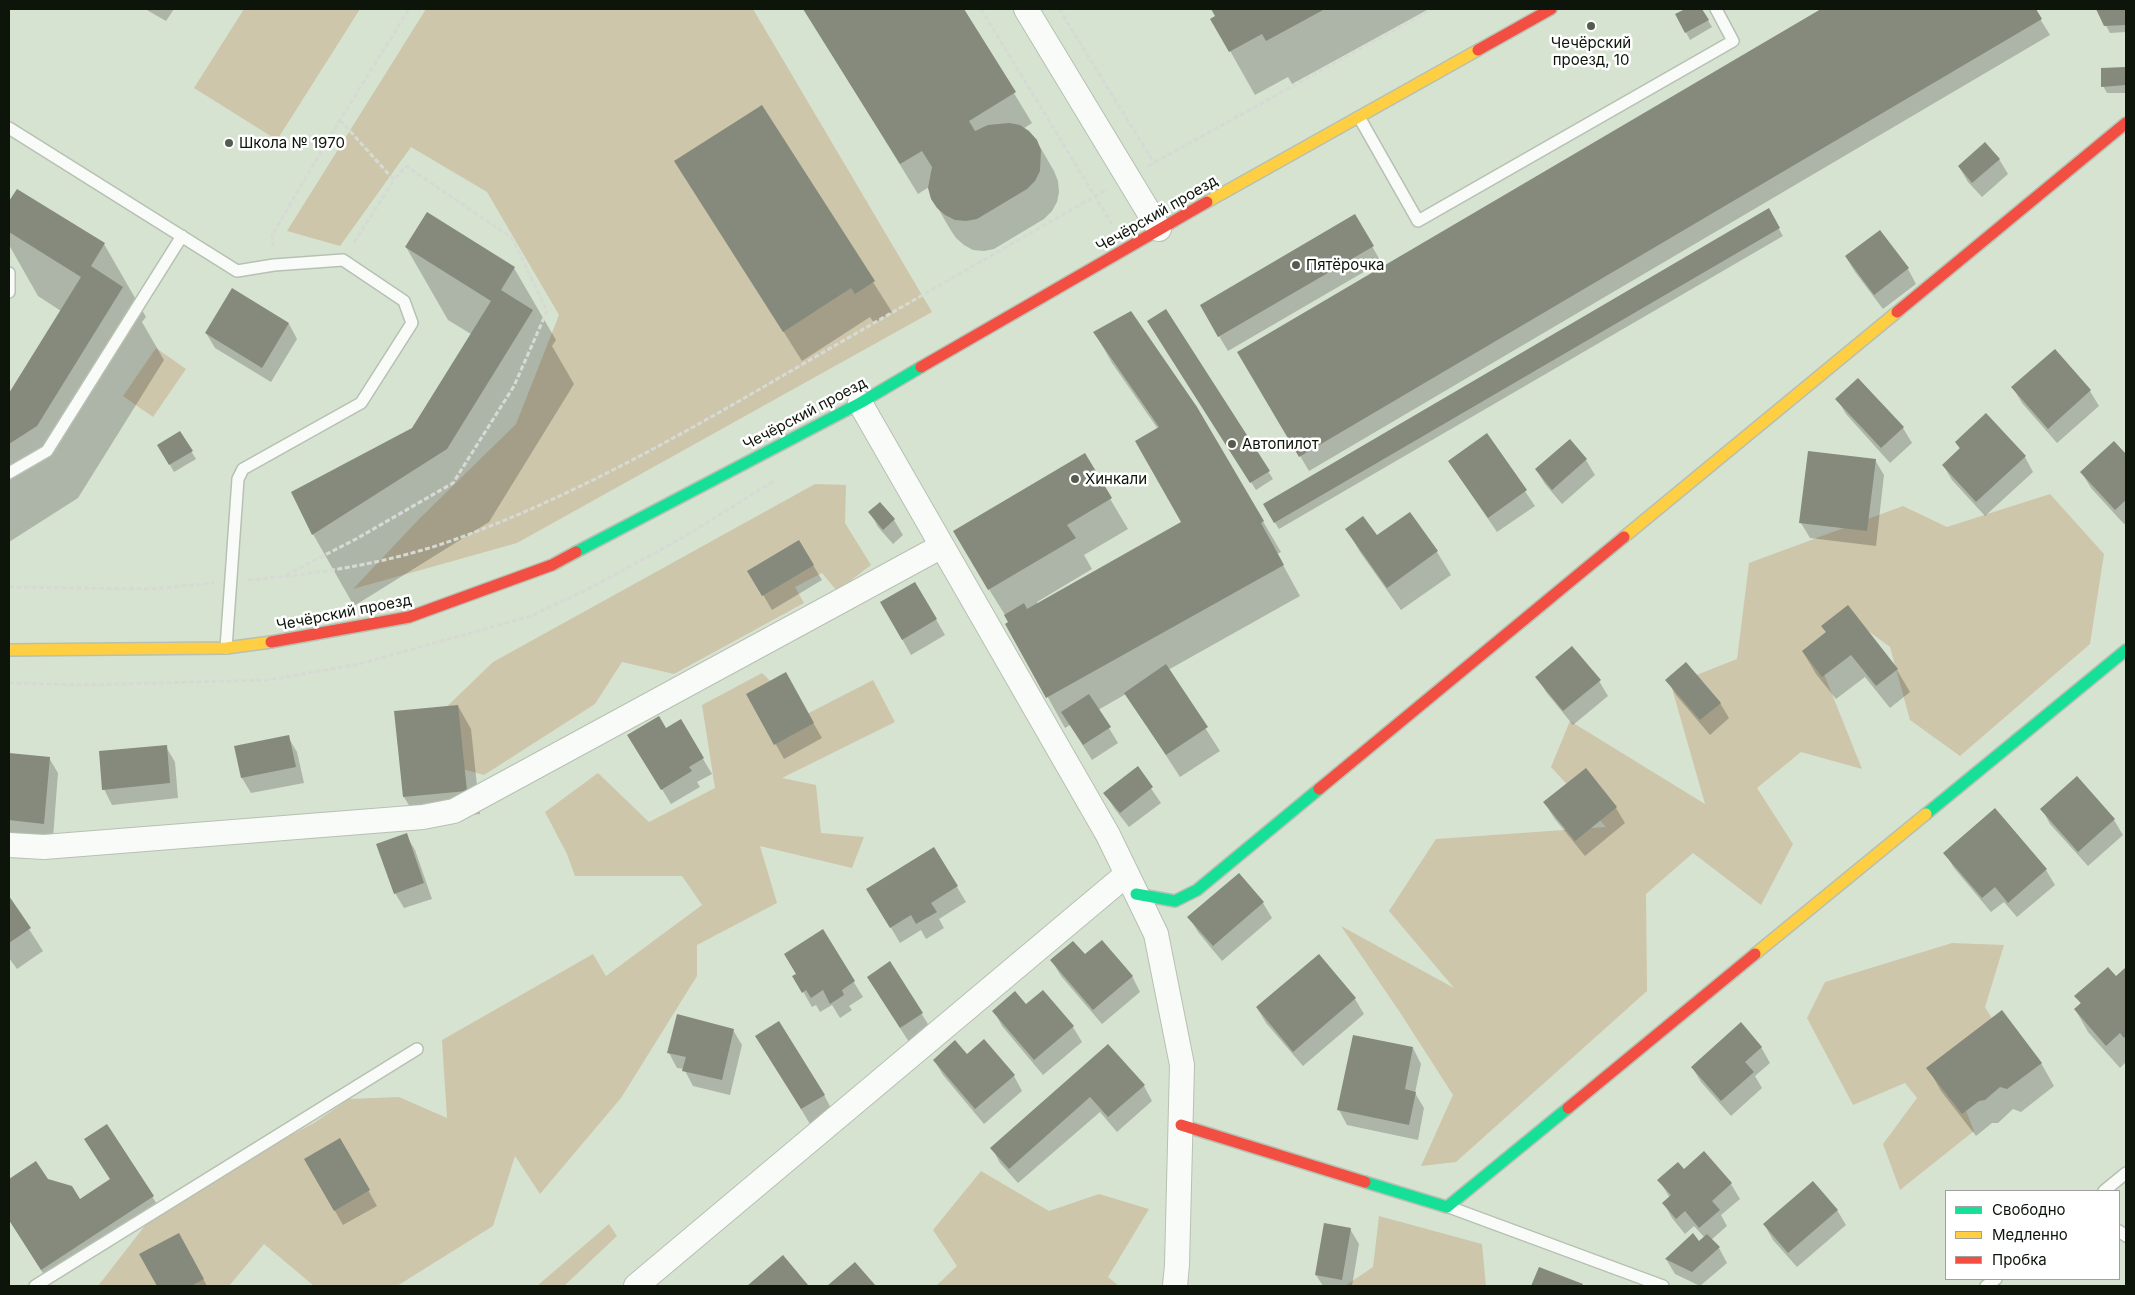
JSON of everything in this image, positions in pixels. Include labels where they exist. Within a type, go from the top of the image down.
[{"type":"street","points":[[1026,9],[1158,229]]},
{"type":"street","name":"Чечёрский проезд","points":[[9,650],[226,648],[276,642],[409,618],[552,565],[860,402],[1158,229],[1551,9]]},
{"type":"street","points":[[1132,884],[1175,901],[1197,890],[2126,123]]},
{"type":"street","points":[[860,402],[1108,835],[1156,934],[1182,1065],[1175,1286]]},
{"type":"street","points":[[9,845],[44,847],[423,818],[454,811],[942,546]]},
{"type":"street","points":[[1181,1124],[1447,1207],[2126,650]]},
{"type":"street","points":[[636,1286],[1132,884]]},
{"type":"lane","points":[[1358,117],[1418,221],[1733,41],[1716,9]]},
{"type":"lane","points":[[9,128],[237,271],[274,265],[344,260],[404,301],[412,323],[361,403],[243,469],[238,479],[226,648]]},
{"type":"lane","points":[[9,473],[47,451],[182,236]]},
{"type":"lane","points":[[9,273],[9,292]]},
{"type":"lane","points":[[35,1286],[417,1049]]},
{"type":"lane","points":[[2105,1190],[2126,1173]]},
{"type":"lane","points":[[1447,1207],[1663,1286]]},
{"type":"path","points":[[274,265],[272,235],[409,9]]},
{"type":"path","points":[[982,9],[1126,248]]},
{"type":"path","points":[[1059,9],[1154,163]]},
{"type":"path","points":[[9,587],[150,589],[331,572],[388,559],[457,539],[598,477],[725,409],[1128,177],[1432,9]]},
{"type":"path","points":[[340,120],[394,180]]},
{"type":"path","points":[[283,577],[356,539],[453,483],[514,386],[547,311],[512,238],[406,166],[394,180],[344,260]]},
{"type":"path","points":[[9,682],[82,685],[269,680],[359,664]]},
{"type":"shaded area","points":[[244,9],[360,9],[277,140],[194,88]]},
{"type":"shaded area","points":[[426,9],[753,9],[932,312],[517,543],[353,589],[419,519],[516,424],[559,315],[487,192],[411,147],[340,246],[287,231]]},
{"type":"shaded area","points":[[156,348],[186,369],[153,417],[123,396]]},
{"type":"shaded area","points":[[815,484],[846,485],[845,523],[871,565],[837,591],[822,573],[795,587],[804,603],[674,674],[622,662],[595,704],[484,775],[448,765],[438,715],[493,662]]},
{"type":"shaded area","points":[[2050,494],[2104,554],[2090,644],[1960,756],[1910,720],[1890,647],[1845,614],[1820,664],[1862,769],[1801,752],[1757,788],[1793,844],[1761,905],[1693,853],[1646,894],[1647,991],[1456,1162],[1421,1166],[1453,1095],[1341,926],[1454,988],[1389,911],[1436,839],[1606,827],[1551,767],[1570,721],[1705,804],[1671,685],[1737,659],[1749,563],[1903,506],[1947,527]]},
{"type":"shaded area","points":[[762,673],[805,715],[873,680],[895,722],[782,778],[816,785],[821,833],[864,837],[852,868],[760,846],[777,903],[697,945],[697,976],[621,1098],[540,1194],[515,1156],[493,1226],[397,1286],[314,1286],[264,1244],[229,1286],[98,1286],[147,1223],[276,1143],[314,1123],[349,1099],[399,1097],[447,1118],[442,1040],[593,954],[606,976],[702,905],[682,876],[575,876],[567,854],[545,812],[598,773],[649,822],[715,788],[702,705]]},
{"type":"shaded area","points":[[1952,943],[2004,945],[1985,1007],[2002,1035],[1953,1077],[1974,1131],[1900,1190],[1883,1144],[1917,1098],[1905,1083],[1853,1105],[1807,1018],[1825,982]]},
{"type":"shaded area","points":[[981,1171],[1049,1211],[1099,1194],[1149,1209],[1108,1277],[1119,1286],[936,1286],[957,1266],[933,1230]]},
{"type":"shaded area","points":[[1379,1216],[1482,1244],[1486,1286],[1345,1286],[1373,1267]]},
{"type":"shaded area","points":[[609,1224],[617,1236],[564,1286],[537,1286]]},
{"type":"building","points":[[803,9],[964,9],[1016,92],[969,121],[975,131],[988,125],[1009,123],[1020,125],[1029,131],[1037,140],[1041,150],[1040,171],[1035,181],[1027,189],[977,219],[955,220],[945,215],[931,199],[928,188],[932,167],[922,151],[900,164]]},
{"type":"building","points":[[1211,9],[1325,9],[1266,41],[1262,34],[1229,52],[1210,19],[1215,16]]},
{"type":"building","points":[[1685,9],[1702,9],[1709,20],[1685,33],[1675,14]]},
{"type":"building","points":[[1821,9],[2036,9],[2042,19],[1299,457],[1237,352]]},
{"type":"building","points":[[2096,9],[2126,9],[2126,25],[2104,26]]},
{"type":"building","points":[[2126,67],[2126,85],[2101,87],[2101,68]]},
{"type":"building","points":[[762,105],[875,281],[855,294],[851,288],[783,332],[674,161]]},
{"type":"building","points":[[1985,142],[2000,159],[1972,183],[1958,166]]},
{"type":"building","points":[[17,189],[105,243],[91,266],[123,287],[37,426],[9,444],[9,393],[81,277],[9,232],[9,201]]},
{"type":"building","points":[[1769,208],[1780,228],[1274,523],[1263,504]]},
{"type":"building","points":[[427,212],[515,267],[501,290],[533,310],[447,449],[312,535],[291,492],[412,428],[491,301],[405,247]]},
{"type":"building","points":[[1355,214],[1374,246],[1218,337],[1200,305]]},
{"type":"building","points":[[1880,230],[1909,268],[1874,295],[1845,256]]},
{"type":"building","points":[[232,288],[289,323],[262,368],[205,333]]},
{"type":"building","points":[[1166,309],[1270,471],[1250,483],[1147,321]]},
{"type":"building","points":[[1131,311],[1197,407],[1264,521],[1261,523],[1284,565],[1046,698],[1005,624],[1008,622],[1004,615],[1024,603],[1027,609],[1181,522],[1135,441],[1159,427],[1093,332]]},
{"type":"building","points":[[2055,349],[2091,390],[2048,429],[2011,387]]},
{"type":"building","points":[[1858,378],[1904,427],[1881,448],[1835,399]]},
{"type":"building","points":[[1986,413],[2026,456],[1976,502],[1942,465],[1960,448],[1955,442]]},
{"type":"building","points":[[180,431],[193,451],[169,465],[157,445]]},
{"type":"building","points":[[1487,433],[1527,490],[1488,518],[1448,461]]},
{"type":"building","points":[[1570,439],[1587,459],[1552,490],[1535,469]]},
{"type":"building","points":[[2114,441],[2126,454],[2126,500],[2115,510],[2080,472]]},
{"type":"building","points":[[1808,451],[1876,459],[1867,531],[1799,523]]},
{"type":"building","points":[[1085,453],[1112,498],[1067,525],[1076,538],[988,590],[953,531]]},
{"type":"building","points":[[880,502],[895,519],[883,530],[868,512]]},
{"type":"building","points":[[1410,512],[1438,551],[1387,588],[1345,529],[1363,516],[1377,535]]},
{"type":"building","points":[[799,540],[814,565],[762,596],[747,571]]},
{"type":"building","points":[[915,582],[937,619],[902,640],[880,602]]},
{"type":"building","points":[[1848,605],[1898,669],[1876,686],[1851,655],[1822,677],[1802,651],[1826,632],[1821,626]]},
{"type":"building","points":[[1572,646],[1601,680],[1563,711],[1535,677]]},
{"type":"building","points":[[1686,662],[1721,703],[1700,720],[1665,680]]},
{"type":"building","points":[[1166,664],[1208,727],[1166,755],[1124,693]]},
{"type":"building","points":[[786,672],[814,723],[774,745],[746,694]]},
{"type":"building","points":[[1089,694],[1111,727],[1083,745],[1061,712]]},
{"type":"building","points":[[458,705],[467,791],[403,797],[394,711]]},
{"type":"building","points":[[659,716],[666,728],[681,719],[704,758],[689,767],[692,771],[661,790],[627,735]]},
{"type":"building","points":[[289,735],[296,767],[241,778],[234,746]]},
{"type":"building","points":[[167,745],[170,783],[102,790],[99,751]]},
{"type":"building","points":[[9,753],[50,757],[44,824],[9,820]]},
{"type":"building","points":[[1138,766],[1153,787],[1120,813],[1103,793]]},
{"type":"building","points":[[1586,768],[1617,807],[1575,841],[1543,802]]},
{"type":"building","points":[[2077,776],[2115,819],[2078,852],[2040,809]]},
{"type":"building","points":[[1995,808],[2047,869],[2008,903],[1995,887],[1982,898],[1943,853]]},
{"type":"building","points":[[407,833],[424,883],[394,894],[376,844]]},
{"type":"building","points":[[934,847],[958,886],[931,903],[937,912],[916,924],[911,915],[890,928],[866,889]]},
{"type":"building","points":[[1239,873],[1264,902],[1213,946],[1187,917]]},
{"type":"building","points":[[9,896],[31,928],[9,943]]},
{"type":"building","points":[[823,929],[855,981],[842,990],[844,995],[830,1004],[823,990],[811,998],[806,990],[802,993],[792,976],[796,974],[784,954]]},
{"type":"building","points":[[1102,940],[1133,976],[1093,1010],[1050,960],[1073,941],[1085,954]]},
{"type":"building","points":[[1319,954],[1356,998],[1293,1052],[1256,1007]]},
{"type":"building","points":[[890,961],[923,1013],[900,1028],[867,977]]},
{"type":"building","points":[[2108,967],[2116,976],[2126,969],[2126,1036],[2124,1038],[2120,1033],[2106,1046],[2074,1009],[2081,1003],[2074,996]]},
{"type":"building","points":[[1043,990],[1074,1026],[1034,1060],[992,1011],[1015,991],[1026,1004]]},
{"type":"building","points":[[2002,1010],[2042,1063],[2007,1089],[2000,1087],[1985,1100],[1979,1101],[1962,1114],[1926,1068]]},
{"type":"building","points":[[677,1014],[734,1029],[722,1080],[682,1071],[686,1057],[667,1053]]},
{"type":"building","points":[[779,1021],[825,1095],[801,1109],[755,1036]]},
{"type":"building","points":[[1741,1022],[1762,1047],[1745,1062],[1754,1072],[1721,1101],[1691,1067]]},
{"type":"building","points":[[1353,1035],[1413,1047],[1405,1089],[1416,1092],[1409,1125],[1337,1110]]},
{"type":"building","points":[[984,1039],[1015,1075],[975,1109],[933,1060],[955,1040],[967,1054]]},
{"type":"building","points":[[1108,1044],[1145,1085],[1108,1117],[1090,1097],[1009,1169],[990,1148]]},
{"type":"building","points":[[107,1124],[154,1196],[41,1270],[9,1220],[9,1179],[36,1161],[48,1179],[72,1186],[80,1199],[110,1179],[84,1139]]},
{"type":"building","points":[[340,1138],[370,1190],[334,1211],[304,1159]]},
{"type":"building","points":[[1704,1151],[1732,1183],[1712,1201],[1720,1210],[1699,1228],[1685,1211],[1676,1219],[1662,1203],[1671,1195],[1657,1180],[1678,1162],[1684,1169]]},
{"type":"building","points":[[1813,1181],[1838,1210],[1788,1253],[1763,1224]]},
{"type":"building","points":[[1324,1223],[1351,1228],[1342,1280],[1315,1275]]},
{"type":"building","points":[[179,1233],[204,1279],[191,1286],[157,1286],[139,1254]]},
{"type":"building","points":[[1693,1233],[1699,1241],[1707,1234],[1720,1247],[1692,1272],[1665,1259]]},
{"type":"building","points":[[783,1255],[808,1285],[747,1286]]},
{"type":"building","points":[[855,1262],[876,1286],[827,1286]]},
{"type":"building","points":[[1539,1267],[1583,1284],[1582,1286],[1531,1286]]},
{"type":"traffic: fast","points":[[576,552],[860,403],[921,367]]},
{"type":"traffic: fast","points":[[1926,814],[2126,650]]},
{"type":"traffic: fast","points":[[1136,894],[1175,901],[1197,890],[1319,789]]},
{"type":"traffic: fast","points":[[1365,1182],[1447,1207],[1568,1108]]},
{"type":"traffic: slow","points":[[1207,202],[1478,50]]},
{"type":"traffic: slow","points":[[1624,537],[1897,312]]},
{"type":"traffic: slow","points":[[9,650],[226,648],[271,642]]},
{"type":"traffic: slow","points":[[1755,954],[1926,814]]},
{"type":"traffic: jam","points":[[1478,50],[1551,9]]},
{"type":"traffic: jam","points":[[1897,312],[2126,123]]},
{"type":"traffic: jam","points":[[921,367],[1207,202]]},
{"type":"traffic: jam","points":[[1319,789],[1624,537]]},
{"type":"traffic: jam","points":[[271,642],[409,617],[552,565],[576,552]]},
{"type":"traffic: jam","points":[[1568,1108],[1755,954]]},
{"type":"traffic: jam","points":[[1181,1125],[1365,1182]]},
{"type":"place","name":"Чечёрский проезд, 10","points":[[1591,26]]},
{"type":"place","name":"Школа № 1970","points":[[229,143]]},
{"type":"place","name":"Пятёрочка","points":[[1296,265]]},
{"type":"place","name":"Автопилот","points":[[1232,444]]},
{"type":"place","name":"Хинкали","points":[[1075,479]]}]
